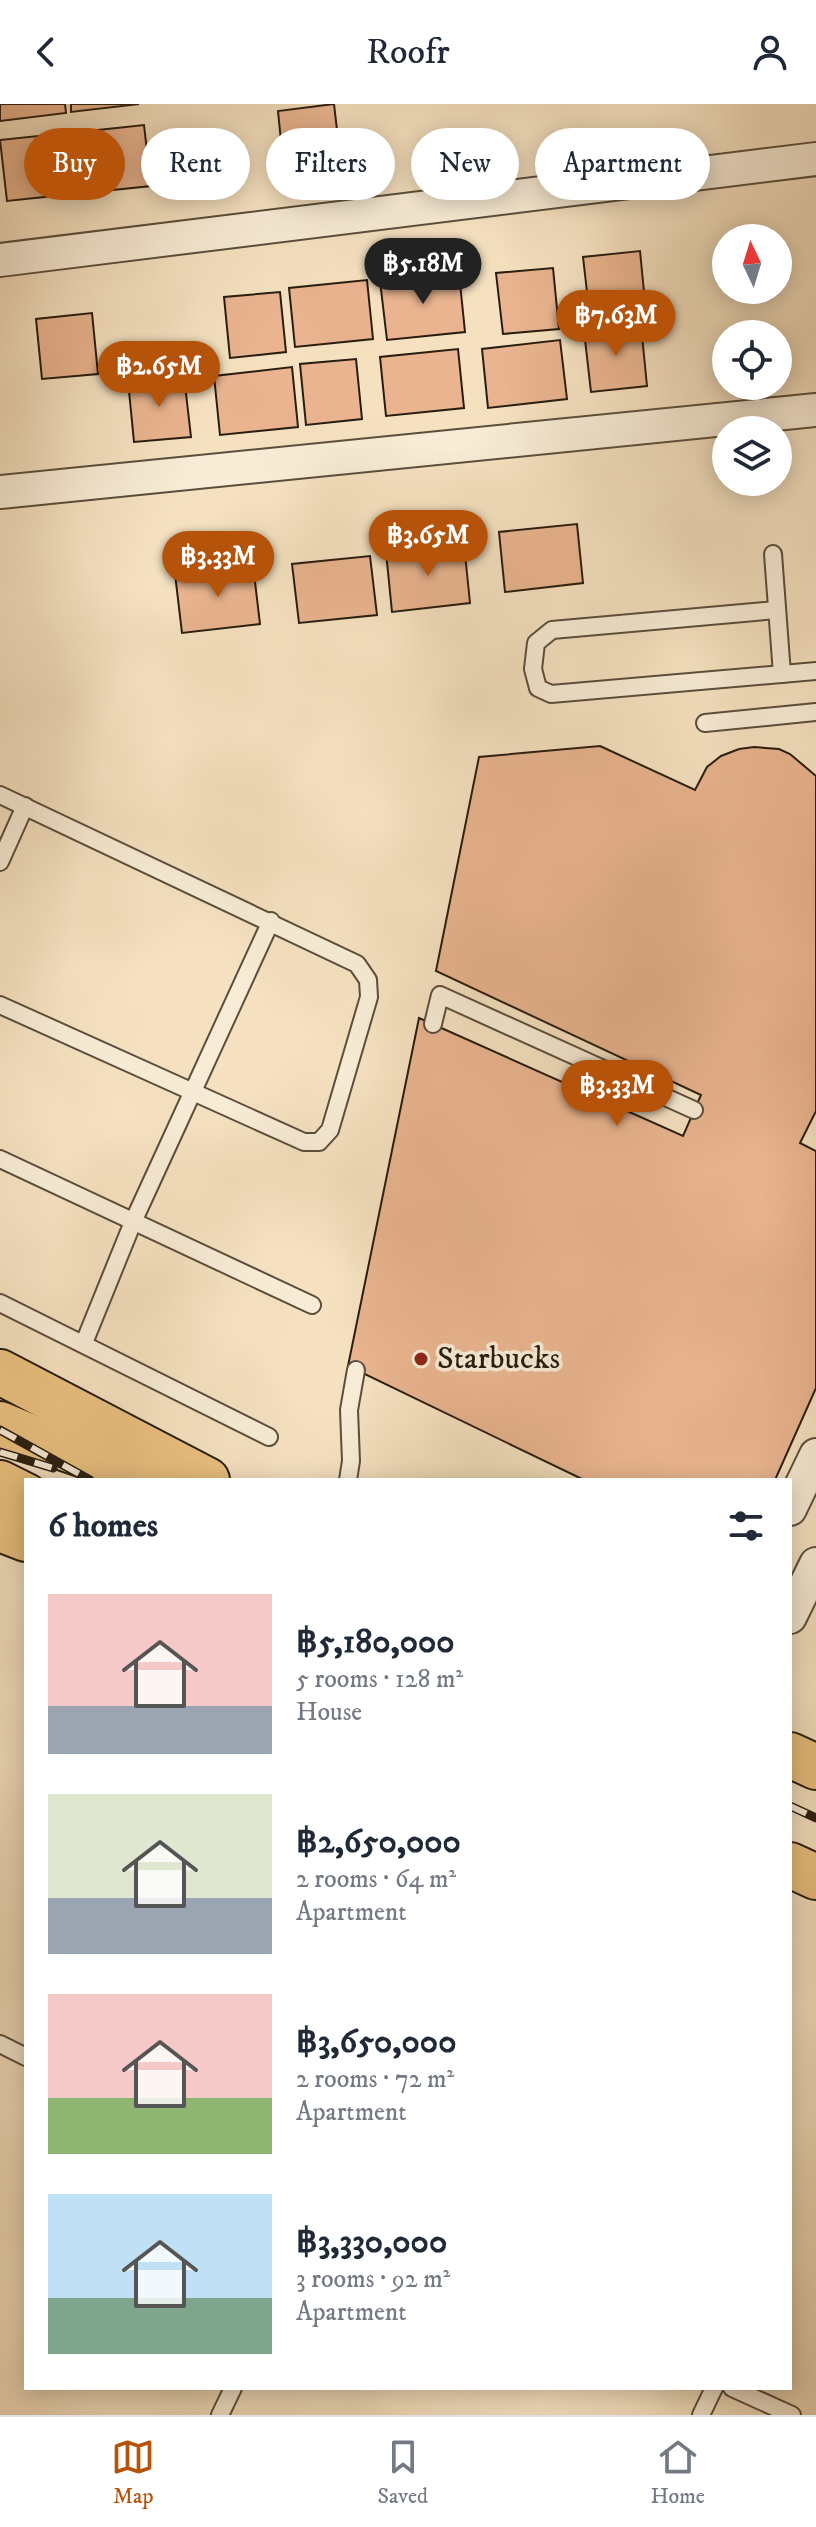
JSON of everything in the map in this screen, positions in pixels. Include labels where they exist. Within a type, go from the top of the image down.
[{"type":"main road","points":[[0,1372],[203,1478]]},
{"type":"main road","points":[[0,1424],[152,1478]]},
{"type":"main road","points":[[0,1483],[24,1495]]},
{"type":"main road","points":[[0,1529],[24,1538]]},
{"type":"main road","points":[[792,1756],[816,1767]]},
{"type":"main road","points":[[792,1866],[816,1877]]},
{"type":"street","points":[[0,260],[816,159]]},
{"type":"street","points":[[0,492],[816,410]]},
{"type":"street","points":[[792,1505],[816,1455]]},
{"type":"street","points":[[792,1613],[816,1564]]},
{"type":"lane","points":[[773,554],[782,674]]},
{"type":"lane","points":[[777,610],[552,630],[536,643],[533,669],[538,688],[551,694],[816,671]]},
{"type":"lane","points":[[705,723],[816,712]]},
{"type":"lane","points":[[0,795],[357,964],[368,980],[369,997],[330,1130],[319,1142],[304,1142],[0,1005]]},
{"type":"lane","points":[[0,862],[25,806]]},
{"type":"lane","points":[[84,1343],[133,1222],[271,921]]},
{"type":"lane","points":[[433,1024],[440,995],[694,1110]]},
{"type":"lane","points":[[0,1159],[312,1305]]},
{"type":"lane","points":[[0,1303],[269,1437]]},
{"type":"lane","points":[[348,1478],[351,1461],[349,1410],[356,1370]]},
{"type":"lane","points":[[0,2044],[24,2056]]},
{"type":"lane","points":[[220,2415],[232,2390]]},
{"type":"lane","points":[[701,2415],[713,2390]]},
{"type":"lane","points":[[736,2390],[792,2415]]},
{"type":"building","points":[[0,104],[65,104],[66,113],[0,121]]},
{"type":"building","points":[[71,104],[139,104],[71,112]]},
{"type":"building","points":[[334,104],[337,128],[280,128],[278,111]]},
{"type":"building","points":[[144,125],[141,128],[141,187],[125,189],[125,128],[116,128]]},
{"type":"building","points":[[24,137],[24,199],[7,201],[0,140]]},
{"type":"building","points":[[640,251],[646,312],[590,318],[583,257]]},
{"type":"building","points":[[553,268],[559,329],[503,334],[496,273]]},
{"type":"building","points":[[459,273],[465,332],[387,340],[380,281]]},
{"type":"building","points":[[367,280],[373,339],[295,347],[289,288]]},
{"type":"building","points":[[280,292],[286,352],[230,358],[224,297]]},
{"type":"building","points":[[92,313],[98,374],[42,379],[36,319]]},
{"type":"building","points":[[641,325],[647,386],[591,392],[584,331]]},
{"type":"building","points":[[560,340],[567,399],[488,408],[482,349]]},
{"type":"building","points":[[458,349],[464,408],[386,416],[380,357]]},
{"type":"building","points":[[356,359],[362,419],[306,425],[300,364]]},
{"type":"building","points":[[292,367],[298,427],[220,435],[214,376]]},
{"type":"building","points":[[184,376],[191,437],[134,442],[128,381]]},
{"type":"building","points":[[577,524],[583,583],[505,592],[499,532]]},
{"type":"building","points":[[464,544],[470,603],[392,612],[386,552]]},
{"type":"building","points":[[370,556],[377,615],[299,623],[292,564]]},
{"type":"building","points":[[253,565],[260,624],[182,633],[175,574]]},
{"type":"building","points":[[600,746],[695,790],[707,767],[721,756],[754,747],[779,749],[790,754],[816,776],[816,1111],[800,1143],[816,1151],[816,1388],[776,1478],[580,1478],[348,1366],[419,1018],[683,1136],[701,1095],[436,971],[479,757]]},
{"type":"railway","points":[[0,1430],[86,1478]]},
{"type":"railway","points":[[0,1452],[53,1468]]},
{"type":"railway","points":[[792,1807],[816,1818]]},
{"type":"place","name":"Starbucks","points":[[421,1359]]}]
